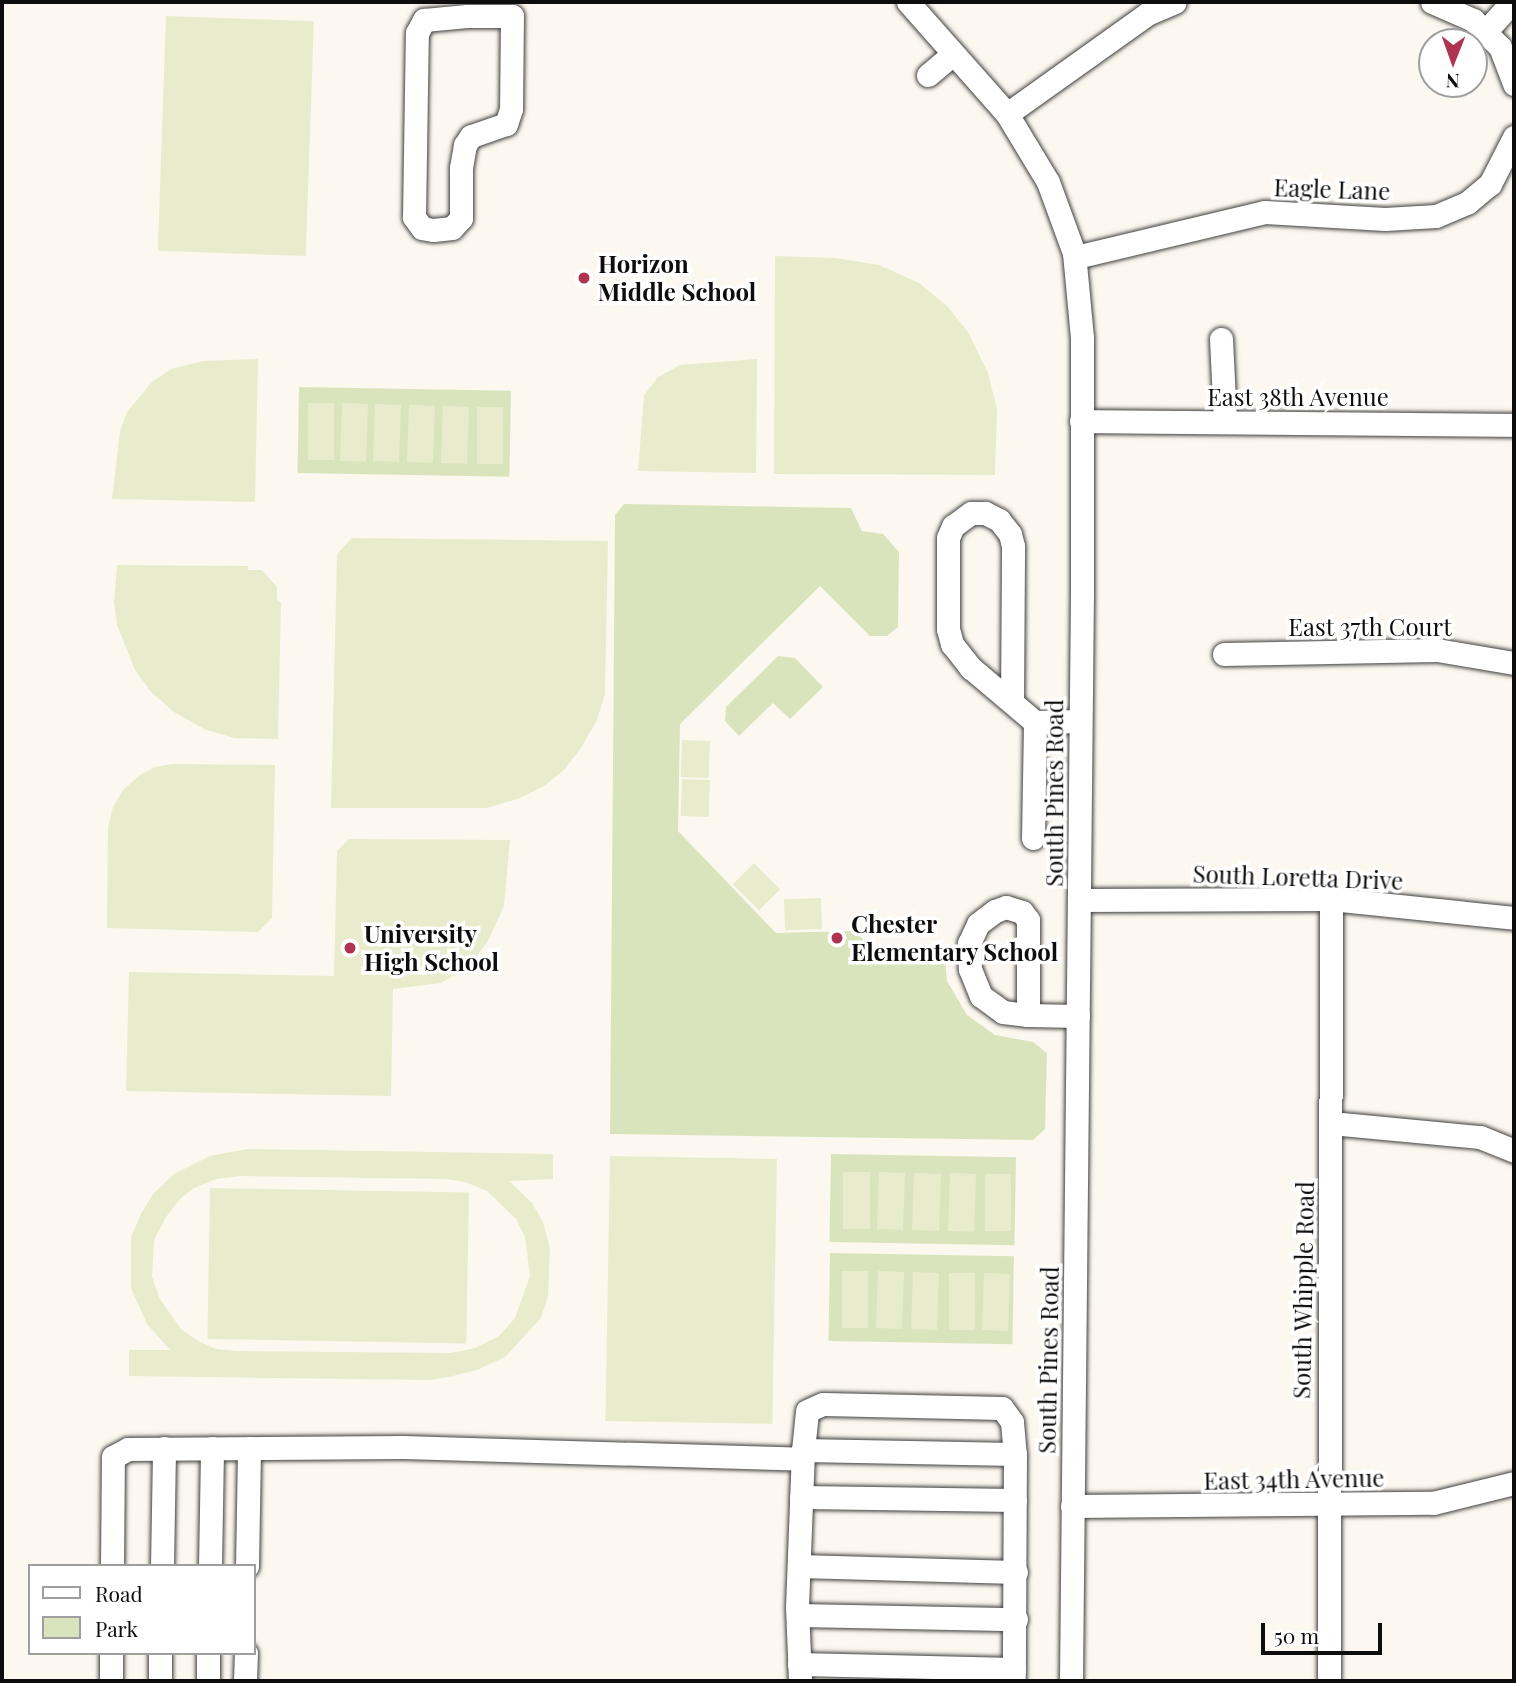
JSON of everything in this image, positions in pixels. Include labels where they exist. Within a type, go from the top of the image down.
[{"type":"street","name":"South Pines Road","points":[[908,2],[1006,114],[1048,182],[1074,253],[1082,338],[1071,1681]]},
{"type":"street","points":[[1006,114],[1147,14],[1175,2]]},
{"type":"street","points":[[1432,2],[1473,20],[1481,28]]},
{"type":"street","points":[[1488,29],[1512,2]]},
{"type":"street","points":[[512,9],[509,119],[500,127],[471,136],[465,145],[458,224],[442,230],[422,228],[414,217],[417,33],[424,20],[512,9]]},
{"type":"street","points":[[1488,35],[1500,47],[1514,84]]},
{"type":"street","points":[[928,75],[953,54]]},
{"type":"street","name":"Eagle Lane","points":[[1074,253],[1076,257],[1265,212],[1385,219],[1436,216],[1467,203],[1490,184],[1514,137]]},
{"type":"street","points":[[1221,339],[1225,422]]},
{"type":"street","name":"East 38th Avenue","points":[[1081,421],[1514,425]]},
{"type":"street","points":[[1012,701],[1013,546],[1010,534],[999,520],[985,513],[965,515],[953,526],[948,538],[948,637],[956,651],[1035,722],[1080,721]]},
{"type":"street","name":"East 37th Court","points":[[1224,654],[1437,650],[1514,663]]},
{"type":"street","points":[[1033,838],[1035,722]]},
{"type":"street","name":"South Loretta Drive","points":[[1079,900],[1331,899],[1514,918]]},
{"type":"street","name":"South Whipple Road","points":[[1329,1681],[1327,1506],[1331,899]]},
{"type":"street","points":[[1028,1015],[1028,920],[1015,908],[996,911],[978,924],[969,943],[970,968],[981,996],[1003,1012],[1028,1015],[1078,1016]]},
{"type":"street","points":[[1331,1123],[1480,1137],[1514,1151]]},
{"type":"street","points":[[823,1404],[1002,1408],[1012,1422],[1015,1454],[1014,1675],[800,1673],[798,1615],[803,1455],[807,1411],[823,1404]]},
{"type":"street","points":[[162,1564],[164,1448]]},
{"type":"street","points":[[210,1564],[212,1448]]},
{"type":"street","points":[[247,1564],[249,1448]]},
{"type":"street","points":[[112,1564],[113,1457],[128,1449],[430,1448],[803,1455],[1015,1454]]},
{"type":"street","name":"East 34th Avenue","points":[[1072,1506],[1327,1506],[1433,1503],[1514,1483]]},
{"type":"street","points":[[801,1497],[1015,1500]]},
{"type":"street","points":[[799,1566],[1016,1572]]},
{"type":"street","points":[[798,1615],[1016,1619]]},
{"type":"street","points":[[111,1655],[111,1681]]},
{"type":"street","points":[[160,1655],[160,1681]]},
{"type":"street","points":[[208,1655],[208,1681]]},
{"type":"street","points":[[245,1681],[246,1655]]},
{"type":"green space","points":[[166,16],[314,21],[306,256],[158,251]]},
{"type":"green space","points":[[775,256],[835,258],[879,265],[919,283],[947,306],[968,332],[988,373],[997,409],[995,475],[774,474]]},
{"type":"green space","points":[[258,359],[255,502],[112,499],[120,431],[127,412],[152,382],[171,369],[203,361]]},
{"type":"green space","points":[[757,359],[756,473],[638,471],[644,395],[658,377],[680,365]]},
{"type":"green space","points":[[299,387],[511,391],[509,477],[297,473]]},
{"type":"green space","points":[[308,403],[334,403],[334,460],[308,460]]},
{"type":"green space","points":[[342,403],[368,404],[366,462],[340,461]]},
{"type":"green space","points":[[375,404],[401,405],[399,462],[373,461]]},
{"type":"green space","points":[[409,405],[435,406],[433,463],[407,462]]},
{"type":"green space","points":[[443,406],[469,407],[467,464],[441,463]]},
{"type":"green space","points":[[477,407],[503,407],[503,464],[477,464]]},
{"type":"green space","points":[[624,504],[851,508],[862,531],[883,534],[899,552],[898,627],[887,636],[870,636],[820,586],[680,724],[678,831],[776,933],[853,931],[877,950],[878,960],[945,959],[947,981],[967,1015],[995,1035],[1033,1042],[1047,1053],[1045,1129],[1033,1140],[610,1134],[615,515]]},
{"type":"green space","points":[[352,538],[608,541],[605,694],[597,720],[564,770],[544,786],[520,798],[487,808],[331,808],[337,554]]},
{"type":"green space","points":[[117,565],[248,566],[248,570],[262,570],[277,587],[277,601],[281,602],[278,739],[235,738],[206,730],[174,712],[151,692],[135,670],[117,625],[114,602]]},
{"type":"green space","points":[[778,656],[795,658],[823,687],[790,719],[773,703],[739,736],[725,721],[726,707]]},
{"type":"green space","points":[[682,740],[710,741],[709,778],[681,777]]},
{"type":"green space","points":[[172,764],[275,765],[272,918],[258,932],[107,928],[108,827],[113,807],[123,790],[140,775],[155,767]]},
{"type":"green space","points":[[682,779],[710,780],[709,817],[681,816]]},
{"type":"green space","points":[[349,839],[510,840],[504,906],[487,943],[467,968],[441,983],[393,989],[391,1096],[126,1091],[129,972],[334,976],[337,851]]},
{"type":"green space","points":[[754,863],[780,889],[759,910],[733,884]]},
{"type":"green space","points":[[821,898],[822,929],[785,930],[784,899]]},
{"type":"green space","points":[[247,1149],[553,1154],[553,1179],[509,1181],[532,1203],[543,1222],[550,1249],[548,1296],[541,1318],[505,1357],[477,1370],[430,1380],[129,1376],[129,1350],[170,1350],[147,1324],[131,1288],[131,1237],[153,1194],[174,1174],[210,1156]],"holes":[[[241,1176],[446,1179],[465,1182],[487,1191],[516,1219],[525,1237],[530,1276],[515,1318],[499,1336],[475,1348],[451,1353],[216,1349],[181,1329],[160,1299],[152,1277],[154,1240],[166,1217],[180,1199],[194,1188],[216,1179]]]},
{"type":"green space","points":[[831,1154],[1016,1157],[1014,1245],[829,1242]]},
{"type":"green space","points":[[610,1156],[777,1159],[772,1424],[605,1421]]},
{"type":"green space","points":[[843,1172],[870,1172],[870,1229],[843,1229]]},
{"type":"green space","points":[[879,1172],[905,1173],[903,1230],[877,1229]]},
{"type":"green space","points":[[914,1173],[941,1174],[939,1231],[912,1230]]},
{"type":"green space","points":[[950,1173],[976,1174],[974,1232],[948,1231]]},
{"type":"green space","points":[[985,1174],[1011,1174],[1011,1231],[985,1231]]},
{"type":"green space","points":[[210,1188],[469,1193],[466,1343],[207,1339]]},
{"type":"green space","points":[[830,1253],[1014,1256],[1012,1344],[828,1341]]},
{"type":"green space","points":[[842,1271],[868,1271],[868,1328],[842,1328]]},
{"type":"green space","points":[[878,1271],[904,1272],[902,1329],[876,1328]]},
{"type":"green space","points":[[913,1272],[939,1273],[937,1330],[911,1329]]},
{"type":"green space","points":[[949,1273],[975,1273],[975,1330],[949,1330]]},
{"type":"green space","points":[[984,1273],[1010,1274],[1008,1331],[982,1330]]},
{"type":"place","name":"Horizon Middle School","points":[[584,278]]},
{"type":"place","name":"Chester Elementary School","points":[[837,938]]},
{"type":"place","name":"University High School","points":[[350,948]]}]
